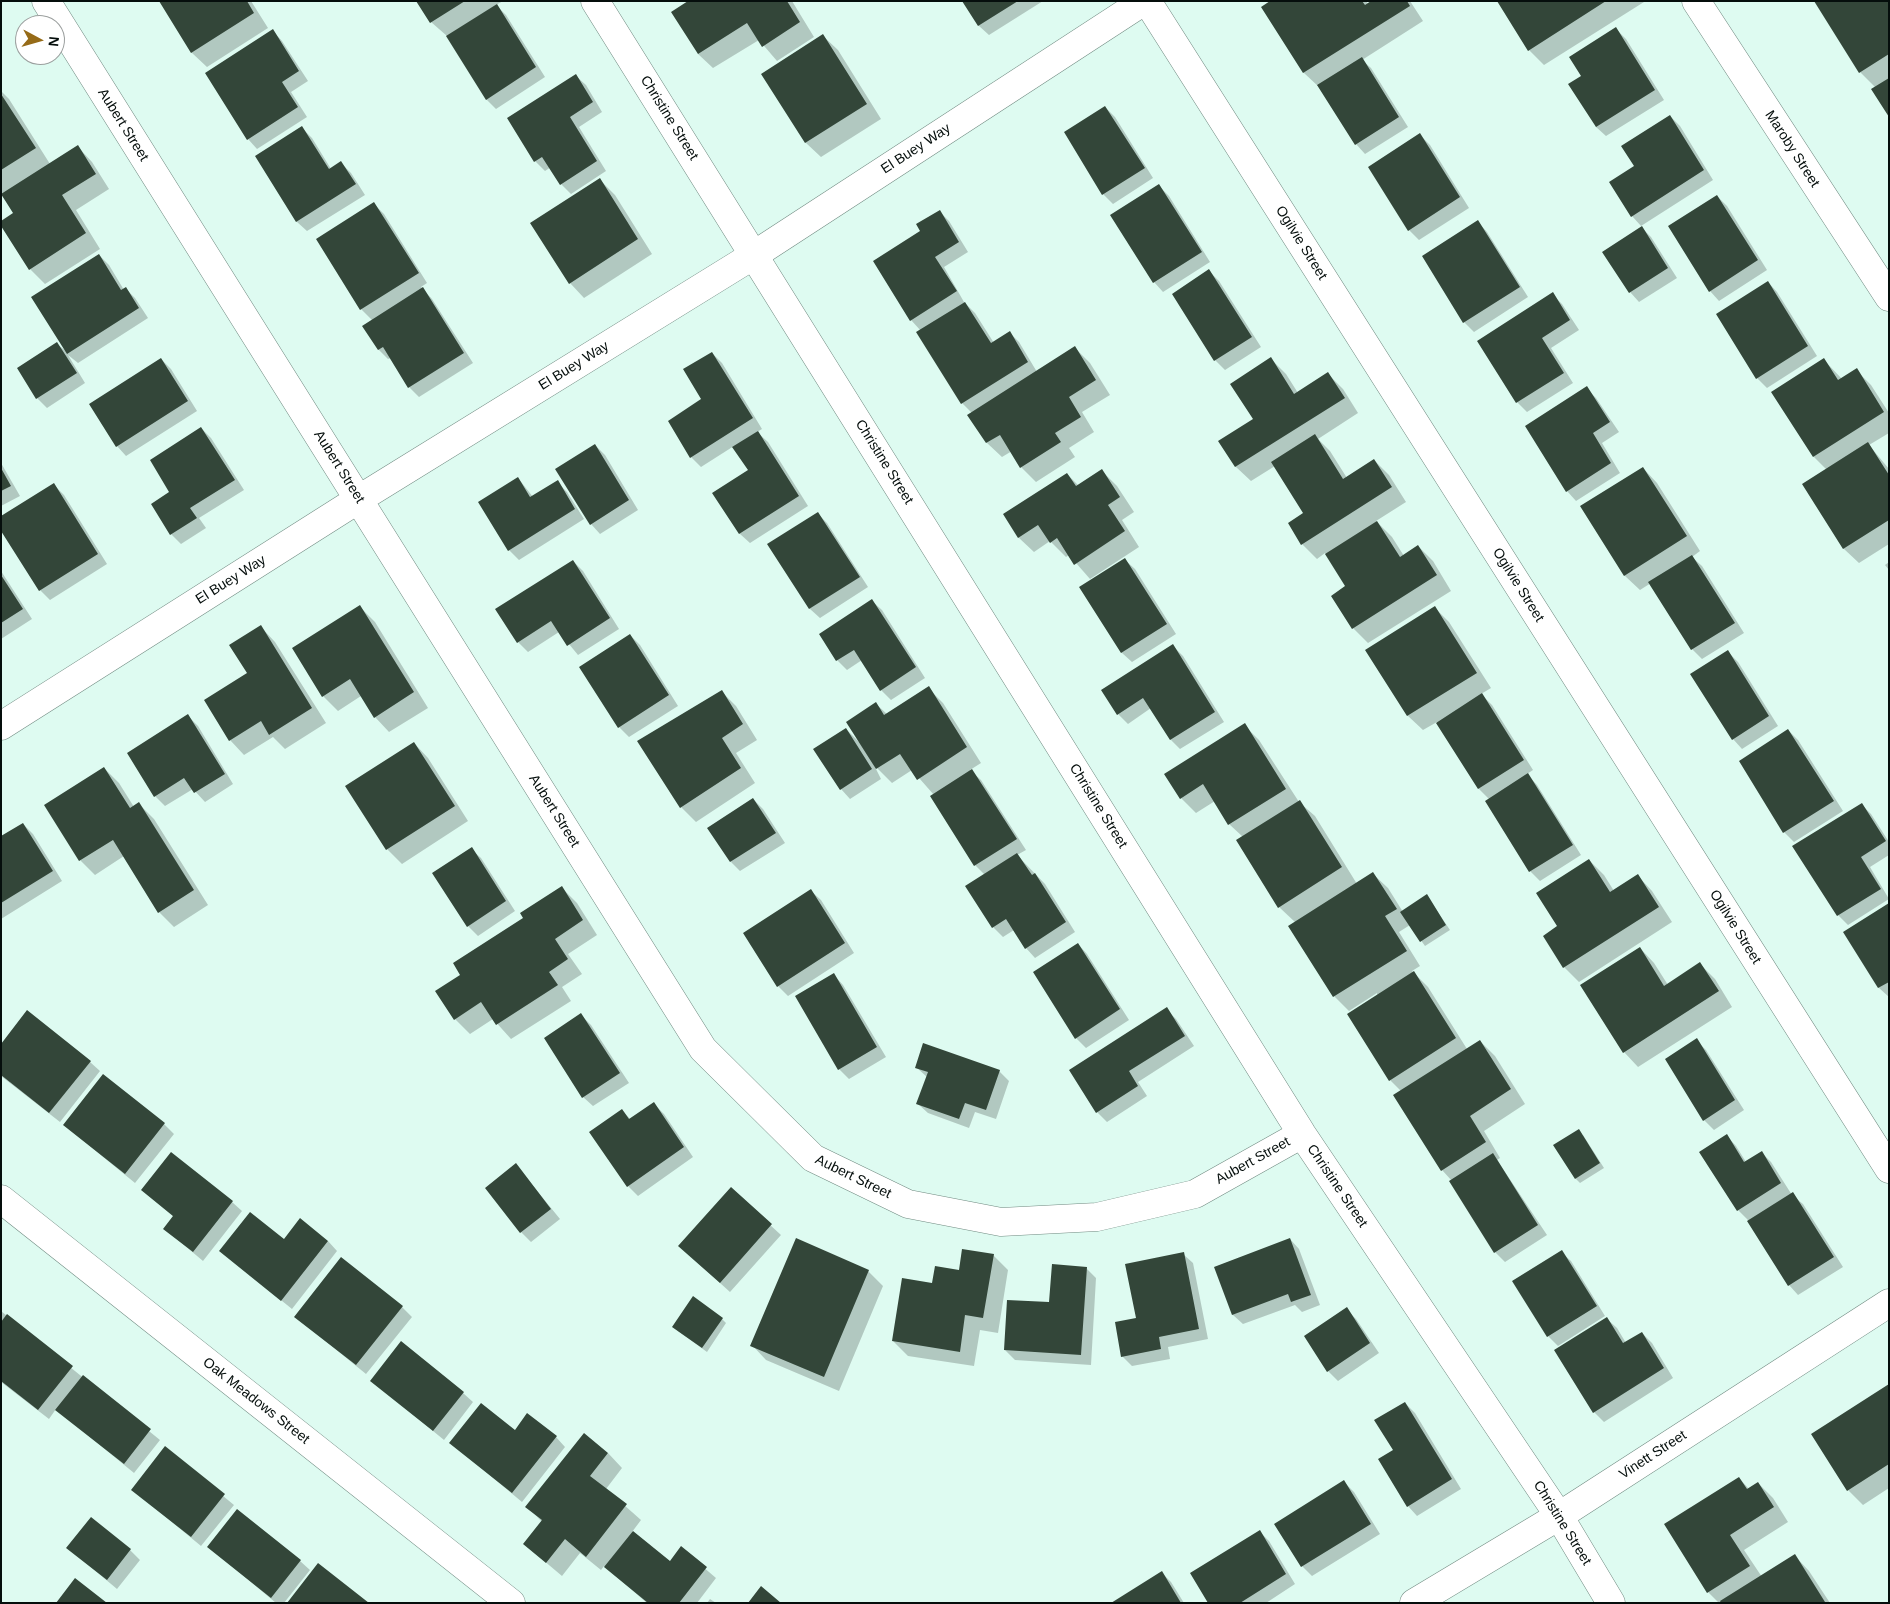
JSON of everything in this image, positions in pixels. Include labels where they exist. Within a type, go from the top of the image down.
[{"type":"street","name":"Aubert Street","points":[[46,1],[703,1049],[812,1158],[908,1204],[1001,1222],[1097,1216],[1195,1194],[1302,1134]]},
{"type":"street","name":"Christine Street","points":[[595,1],[1302,1134],[1559,1516],[1611,1603]]},
{"type":"street","name":"El Buey Way","points":[[1,726],[359,499],[754,255],[1146,1]]},
{"type":"street","name":"Ogilvie Street","points":[[1146,1],[1889,1169]]},
{"type":"street","name":"Maroby Street","points":[[1696,1],[1889,297]]},
{"type":"street","name":"Oak Meadows Street","points":[[1,1199],[511,1603]]},
{"type":"street","name":"Vinett Street","points":[[1414,1603],[1559,1516],[1889,1303]]},
{"type":"building","points":[[159,1],[247,1],[254,13],[191,53]]},
{"type":"building","points":[[416,1],[465,1],[430,23]]},
{"type":"building","points":[[688,1],[787,1],[800,22],[762,47],[747,23],[698,54],[671,12]]},
{"type":"building","points":[[962,1],[1018,1],[978,26]]},
{"type":"building","points":[[1270,1],[1362,1],[1365,5],[1371,1],[1407,1],[1410,6],[1303,73],[1261,7]]},
{"type":"building","points":[[1497,1],[1606,1],[1528,51]]},
{"type":"building","points":[[1814,1],[1889,1],[1889,54],[1859,73]]},
{"type":"building","points":[[497,4],[536,67],[486,100],[446,36]]},
{"type":"building","points":[[1616,27],[1655,90],[1596,127],[1568,84],[1581,76],[1569,57]]},
{"type":"building","points":[[273,29],[299,71],[282,82],[298,107],[247,140],[205,73]]},
{"type":"building","points":[[823,34],[867,104],[805,143],[761,74]]},
{"type":"building","points":[[1362,57],[1399,117],[1355,145],[1317,85]]},
{"type":"building","points":[[576,74],[593,102],[570,117],[597,161],[560,185],[542,157],[534,162],[507,118]]},
{"type":"building","points":[[1889,78],[1889,117],[1871,89]]},
{"type":"building","points":[[1,94],[36,148],[1,170]]},
{"type":"building","points":[[1105,106],[1145,168],[1102,195],[1064,132]]},
{"type":"building","points":[[1670,115],[1704,170],[1631,217],[1609,182],[1634,166],[1621,146]]},
{"type":"building","points":[[302,126],[329,169],[341,161],[356,184],[296,222],[255,156]]},
{"type":"building","points":[[1420,133],[1460,197],[1408,231],[1368,167]]},
{"type":"building","points":[[78,145],[96,174],[62,195],[86,233],[29,270],[1,226],[1,221],[13,213],[1,194]]},
{"type":"building","points":[[600,178],[638,239],[569,284],[530,223]]},
{"type":"building","points":[[1159,184],[1202,252],[1153,283],[1110,215]]},
{"type":"building","points":[[1717,195],[1758,260],[1709,292],[1668,226]]},
{"type":"building","points":[[374,202],[419,273],[360,310],[316,239]]},
{"type":"building","points":[[940,210],[959,242],[935,257],[957,291],[910,321],[873,261],[920,231],[916,224]]},
{"type":"building","points":[[1478,220],[1520,287],[1463,323],[1422,256]]},
{"type":"building","points":[[1642,226],[1668,268],[1629,293],[1602,252]]},
{"type":"building","points":[[99,254],[121,290],[126,287],[139,308],[67,354],[31,297]]},
{"type":"building","points":[[1209,269],[1252,337],[1214,361],[1172,294]]},
{"type":"building","points":[[1768,281],[1808,346],[1756,379],[1716,314]]},
{"type":"building","points":[[423,287],[464,353],[408,388],[383,347],[378,350],[362,326]]},
{"type":"building","points":[[1553,292],[1570,320],[1542,338],[1564,373],[1516,403],[1477,341]]},
{"type":"building","points":[[965,302],[991,343],[1010,331],[1028,362],[961,404],[916,332]]},
{"type":"building","points":[[57,342],[77,373],[36,399],[17,368]]},
{"type":"building","points":[[1075,346],[1096,380],[1069,397],[1081,417],[1055,433],[1061,442],[1020,468],[1000,435],[986,443],[967,415]]},
{"type":"building","points":[[712,352],[753,418],[690,458],[668,421],[701,399],[683,369]]},
{"type":"building","points":[[1271,357],[1294,394],[1328,372],[1345,398],[1235,467],[1218,441],[1253,419],[1230,384]]},
{"type":"building","points":[[161,358],[188,401],[116,447],[89,404]]},
{"type":"building","points":[[1824,358],[1838,380],[1857,368],[1884,412],[1813,457],[1771,392]]},
{"type":"building","points":[[1587,386],[1610,422],[1593,433],[1611,463],[1566,492],[1525,426]]},
{"type":"building","points":[[201,427],[235,480],[190,508],[197,518],[170,535],[151,504],[169,492],[150,460]]},
{"type":"building","points":[[758,431],[799,496],[739,534],[712,493],[748,470],[732,447]]},
{"type":"building","points":[[1315,434],[1343,479],[1374,459],[1392,487],[1301,545],[1288,523],[1303,513],[1271,462]]},
{"type":"building","points":[[1868,442],[1889,475],[1889,520],[1843,549],[1802,484]]},
{"type":"building","points":[[595,444],[629,500],[590,525],[555,469]]},
{"type":"building","points":[[1643,467],[1687,536],[1624,576],[1580,506]]},
{"type":"building","points":[[1,468],[11,486],[1,491]]},
{"type":"building","points":[[1102,469],[1120,497],[1108,505],[1125,531],[1074,565],[1057,538],[1050,543],[1038,525],[1018,538],[1003,514],[1067,473],[1076,486]]},
{"type":"building","points":[[518,477],[530,497],[558,480],[575,509],[508,551],[478,502]]},
{"type":"building","points":[[54,483],[98,554],[39,591],[1,531],[1,516]]},
{"type":"building","points":[[818,512],[860,577],[809,609],[767,544]]},
{"type":"building","points":[[1377,521],[1400,557],[1418,545],[1437,575],[1352,629],[1331,596],[1345,586],[1325,554]]},
{"type":"building","points":[[1692,555],[1735,623],[1691,650],[1648,582]]},
{"type":"building","points":[[1125,558],[1167,624],[1121,653],[1079,587]]},
{"type":"building","points":[[573,560],[610,618],[567,646],[551,621],[517,643],[495,609]]},
{"type":"building","points":[[1,575],[23,609],[1,623]]},
{"type":"building","points":[[872,599],[916,667],[880,691],[854,650],[836,661],[819,634]]},
{"type":"building","points":[[360,605],[414,692],[374,718],[350,679],[322,697],[292,648]]},
{"type":"building","points":[[1435,606],[1477,673],[1407,716],[1365,650]]},
{"type":"building","points":[[261,625],[312,708],[269,735],[261,721],[229,741],[204,700],[247,673],[229,645]]},
{"type":"building","points":[[630,634],[669,695],[618,728],[579,667]]},
{"type":"building","points":[[1173,644],[1215,712],[1170,740],[1143,698],[1117,715],[1101,690]]},
{"type":"building","points":[[1728,650],[1769,716],[1732,740],[1690,674]]},
{"type":"building","points":[[929,686],[967,747],[917,780],[900,754],[876,769],[846,722],[876,702],[884,715]]},
{"type":"building","points":[[722,690],[743,724],[722,738],[741,768],[680,808],[637,741]]},
{"type":"building","points":[[1482,693],[1524,760],[1478,789],[1436,723]]},
{"type":"building","points":[[188,714],[225,774],[194,793],[184,778],[154,797],[127,753]]},
{"type":"building","points":[[1245,723],[1286,789],[1228,825],[1203,784],[1180,799],[1164,774]]},
{"type":"building","points":[[846,728],[872,769],[840,790],[813,749]]},
{"type":"building","points":[[1788,729],[1834,801],[1783,833],[1739,761]]},
{"type":"building","points":[[414,742],[455,806],[386,850],[345,786]]},
{"type":"building","points":[[104,767],[130,808],[139,802],[194,890],[158,913],[113,840],[79,861],[44,805]]},
{"type":"building","points":[[972,769],[1017,839],[974,866],[930,796]]},
{"type":"building","points":[[1528,773],[1573,845],[1529,872],[1485,801]]},
{"type":"building","points":[[753,798],[776,833],[730,862],[707,828]]},
{"type":"building","points":[[1300,800],[1342,867],[1278,908],[1236,840]]},
{"type":"building","points":[[1862,803],[1886,841],[1861,857],[1881,889],[1837,916],[1792,846]]},
{"type":"building","points":[[23,823],[53,871],[1,903],[1,836]]},
{"type":"building","points":[[472,847],[506,901],[467,927],[432,873]]},
{"type":"building","points":[[1017,853],[1032,875],[1035,873],[1066,922],[1025,949],[1006,919],[992,928],[965,886]]},
{"type":"building","points":[[1589,859],[1610,892],[1638,874],[1659,907],[1563,968],[1543,936],[1557,926],[1536,893]]},
{"type":"building","points":[[1373,872],[1397,909],[1385,916],[1407,951],[1333,997],[1288,926]]},
{"type":"building","points":[[562,886],[583,920],[555,939],[568,959],[549,972],[558,985],[496,1025],[481,1002],[454,1020],[435,991],[460,975],[453,963],[523,918],[520,913]]},
{"type":"building","points":[[811,889],[845,943],[777,987],[743,933]]},
{"type":"building","points":[[1427,894],[1446,925],[1420,942],[1400,912]]},
{"type":"building","points":[[1889,903],[1889,982],[1878,988],[1843,932]]},
{"type":"building","points":[[1078,943],[1120,1009],[1075,1039],[1033,972]]},
{"type":"building","points":[[1640,947],[1664,986],[1700,962],[1719,991],[1623,1053],[1580,985]]},
{"type":"building","points":[[1414,971],[1456,1038],[1389,1081],[1347,1014]]},
{"type":"building","points":[[834,973],[877,1047],[838,1070],[795,996]]},
{"type":"building","points":[[1167,1007],[1185,1036],[1129,1071],[1138,1086],[1096,1113],[1069,1070]]},
{"type":"building","points":[[27,1010],[91,1061],[49,1113],[1,1075],[1,1044]]},
{"type":"building","points":[[581,1013],[620,1073],[582,1098],[544,1038]]},
{"type":"building","points":[[1697,1038],[1735,1100],[1703,1121],[1665,1059]]},
{"type":"building","points":[[1480,1040],[1511,1089],[1470,1116],[1486,1142],[1441,1171],[1393,1095]]},
{"type":"building","points":[[923,1043],[1000,1070],[986,1110],[965,1103],[959,1119],[916,1104],[928,1072],[915,1068]]},
{"type":"building","points":[[103,1074],[165,1123],[125,1174],[63,1125]]},
{"type":"building","points":[[654,1102],[684,1147],[627,1187],[589,1132],[622,1109],[629,1119]]},
{"type":"building","points":[[1579,1129],[1600,1163],[1575,1179],[1553,1145]]},
{"type":"building","points":[[1727,1134],[1744,1162],[1762,1151],[1781,1183],[1737,1211],[1699,1152]]},
{"type":"building","points":[[171,1152],[233,1201],[193,1252],[163,1229],[173,1216],[141,1190]]},
{"type":"building","points":[[1493,1153],[1538,1225],[1494,1253],[1449,1181]]},
{"type":"building","points":[[516,1163],[551,1209],[520,1233],[485,1188]]},
{"type":"building","points":[[731,1187],[772,1224],[720,1283],[678,1246]]},
{"type":"building","points":[[1793,1192],[1834,1257],[1788,1286],[1747,1221]]},
{"type":"building","points":[[250,1212],[284,1239],[300,1218],[328,1241],[281,1301],[219,1251]]},
{"type":"building","points":[[796,1238],[869,1270],[824,1377],[750,1346]]},
{"type":"building","points":[[1290,1238],[1311,1295],[1291,1302],[1288,1294],[1232,1315],[1214,1267]]},
{"type":"building","points":[[962,1249],[994,1254],[983,1318],[965,1315],[960,1352],[892,1341],[902,1278],[932,1283],[935,1266],[959,1270]]},
{"type":"building","points":[[1562,1250],[1597,1306],[1547,1337],[1512,1281]]},
{"type":"building","points":[[1184,1252],[1199,1329],[1159,1337],[1161,1349],[1121,1357],[1115,1322],[1136,1318],[1125,1264]]},
{"type":"building","points":[[341,1257],[403,1306],[356,1365],[294,1317]]},
{"type":"building","points":[[1052,1264],[1087,1267],[1081,1355],[1004,1350],[1007,1300],[1049,1302]]},
{"type":"building","points":[[693,1296],[723,1318],[702,1348],[672,1327]]},
{"type":"building","points":[[1347,1307],[1370,1343],[1327,1372],[1304,1336]]},
{"type":"building","points":[[7,1314],[73,1366],[38,1410],[1,1381],[1,1322]]},
{"type":"building","points":[[1607,1317],[1623,1343],[1642,1332],[1664,1368],[1593,1413],[1554,1350]]},
{"type":"building","points":[[401,1341],[464,1392],[433,1431],[370,1381]]},
{"type":"building","points":[[83,1375],[151,1429],[124,1464],[55,1410]]},
{"type":"building","points":[[1889,1384],[1889,1464],[1847,1491],[1811,1434]]},
{"type":"building","points":[[1405,1402],[1452,1479],[1407,1507],[1378,1459],[1393,1450],[1374,1420]]},
{"type":"building","points":[[481,1403],[515,1430],[527,1413],[557,1436],[512,1493],[449,1443]]},
{"type":"building","points":[[584,1433],[608,1453],[590,1476],[627,1504],[586,1557],[565,1539],[546,1563],[523,1544],[542,1520],[525,1507]]},
{"type":"building","points":[[165,1446],[225,1494],[191,1537],[131,1490]]},
{"type":"building","points":[[1739,1477],[1747,1489],[1758,1482],[1774,1507],[1730,1535],[1750,1566],[1707,1593],[1664,1524]]},
{"type":"building","points":[[1344,1480],[1371,1524],[1301,1567],[1274,1524]]},
{"type":"building","points":[[237,1509],[301,1560],[271,1598],[207,1547]]},
{"type":"building","points":[[91,1517],[131,1549],[107,1580],[66,1548]]},
{"type":"building","points":[[1260,1530],[1286,1574],[1240,1603],[1208,1603],[1190,1573]]},
{"type":"building","points":[[633,1531],[670,1561],[681,1546],[707,1567],[679,1603],[648,1603],[604,1567]]},
{"type":"building","points":[[1795,1554],[1825,1602],[1721,1603],[1720,1601]]},
{"type":"building","points":[[318,1563],[369,1603],[287,1603]]},
{"type":"building","points":[[1162,1571],[1181,1603],[1111,1603]]},
{"type":"building","points":[[75,1578],[107,1603],[56,1603]]},
{"type":"building","points":[[761,1586],[781,1603],[748,1603]]}]
